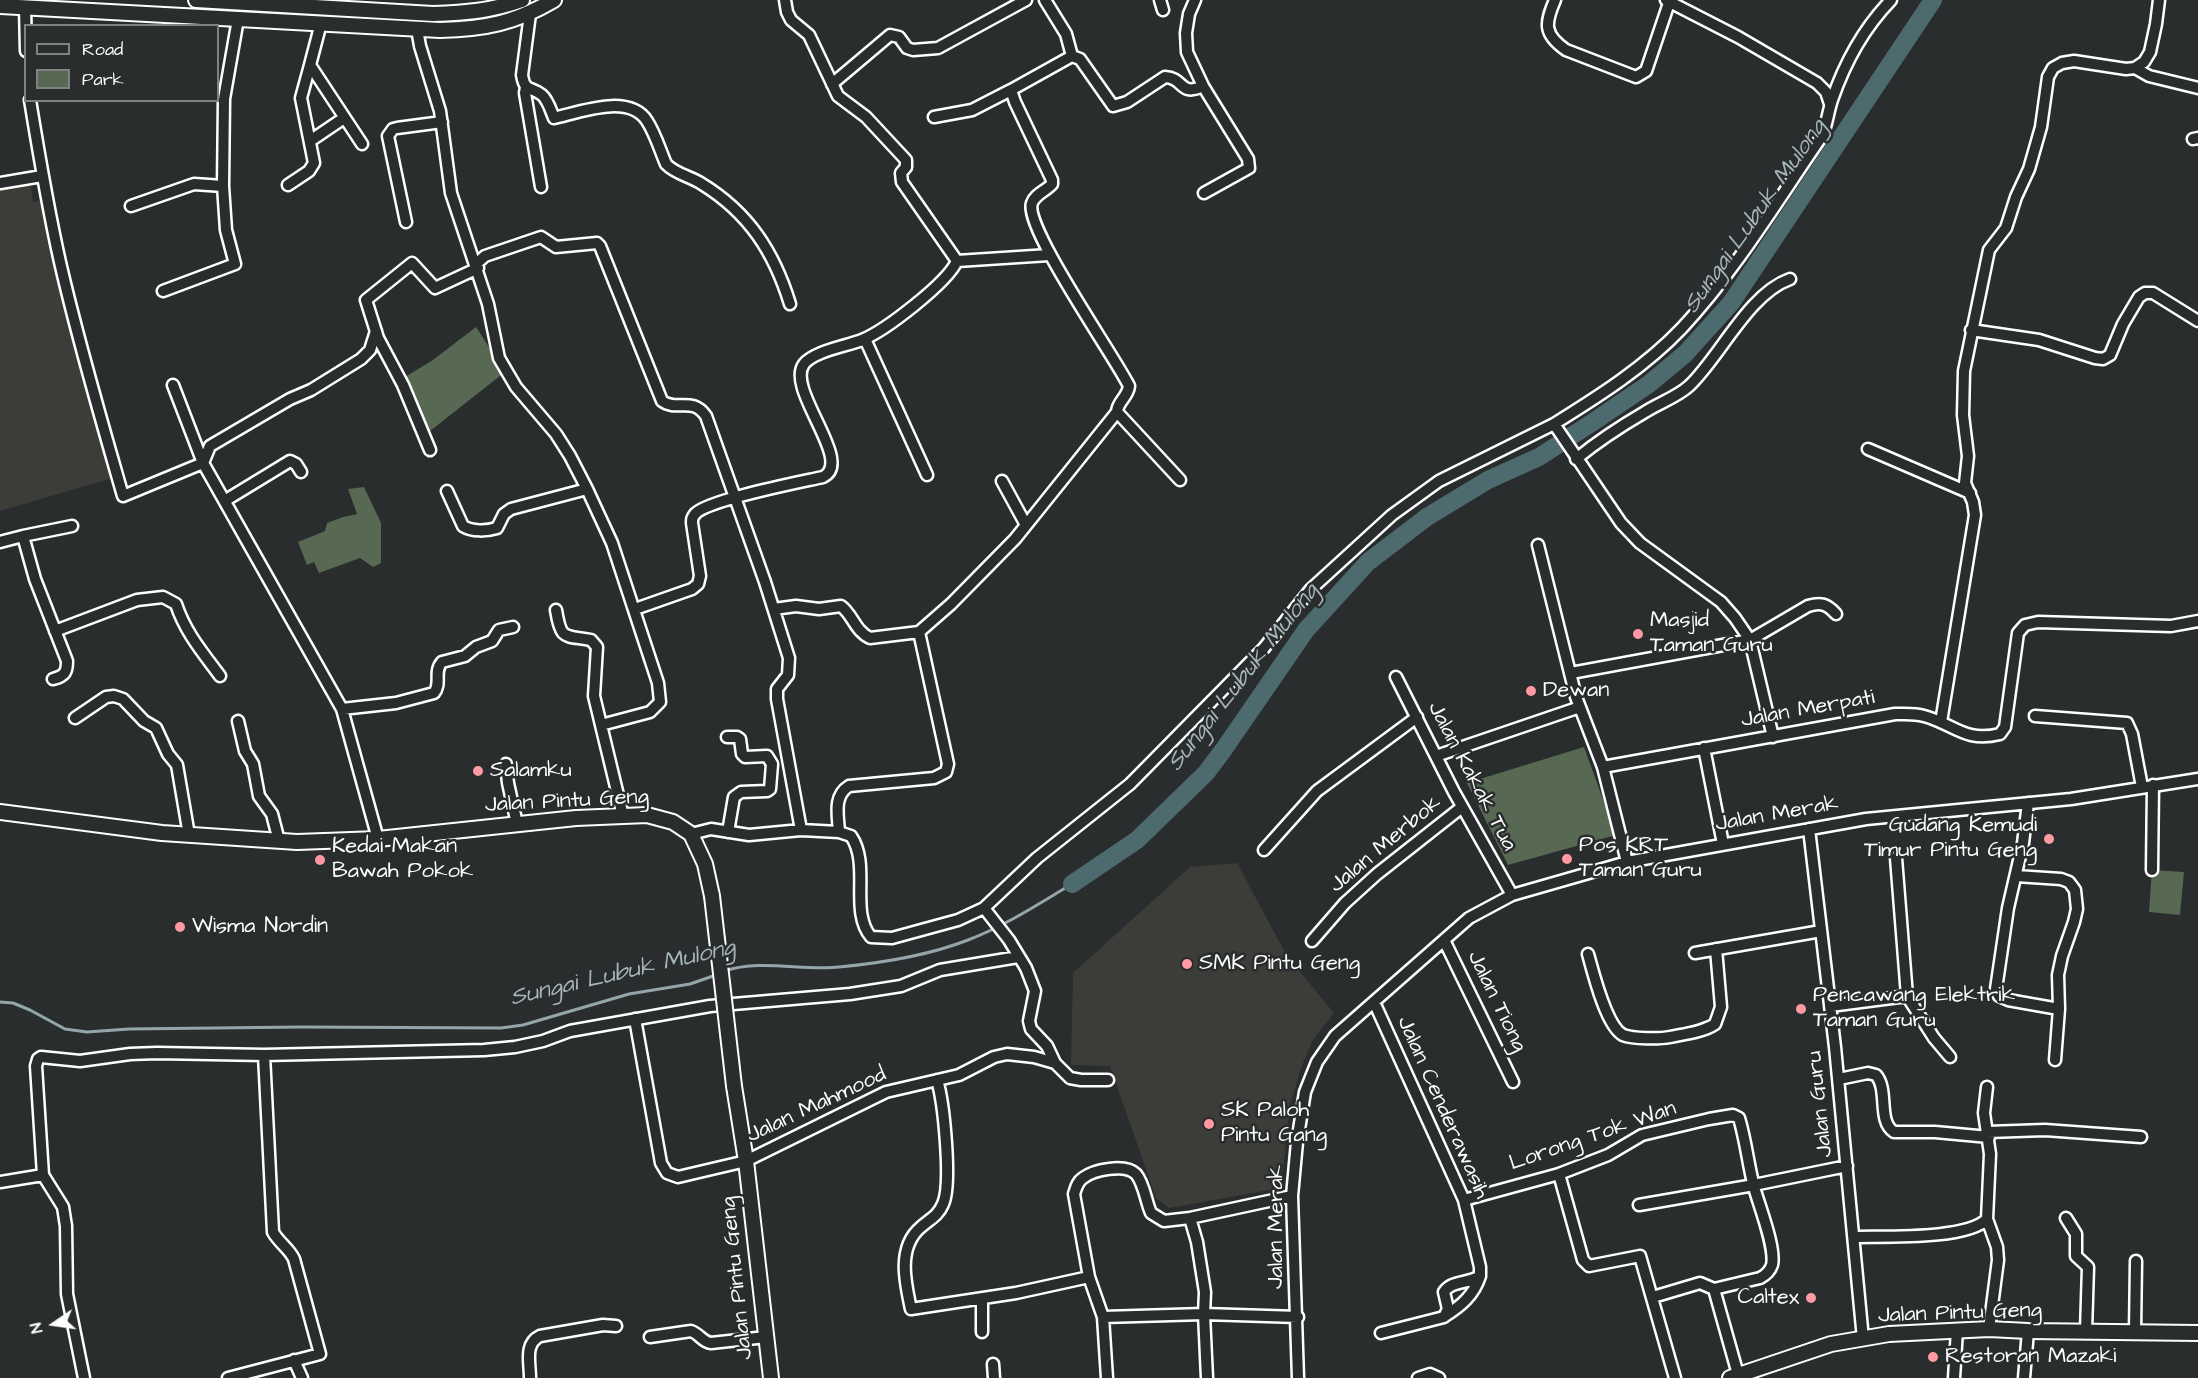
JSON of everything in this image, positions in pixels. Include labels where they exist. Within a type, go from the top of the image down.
[{"type":"main road","points":[[196,0],[397,6],[463,13],[494,9],[522,0]]},
{"type":"main road","points":[[0,6],[154,7],[238,19],[417,29],[466,29],[491,27],[530,14],[554,0]]},
{"type":"main road","name":"Jalan Pintu Geng","points":[[0,812],[189,835],[279,841],[378,839],[576,818],[647,815],[673,822],[691,834],[705,864],[712,896],[771,1378]]},
{"type":"main road","name":"Jalan Pintu Geng","points":[[1736,1377],[1831,1344],[1889,1335],[1989,1329],[2198,1333]]},
{"type":"street","points":[[785,0],[791,20],[809,35],[838,96],[866,117],[906,160],[906,167],[901,173],[902,182],[957,261]]},
{"type":"street","points":[[832,84],[890,35],[899,37],[907,48],[913,50],[938,48],[1026,0]]},
{"type":"street","points":[[1045,0],[1066,34],[1072,56]]},
{"type":"street","points":[[1195,0],[1189,15],[1186,33],[1187,52],[1203,86],[1248,159],[1249,168],[1204,193]]},
{"type":"street","points":[[1555,0],[1547,19],[1550,33],[1557,44],[1566,51],[1636,77],[1646,71],[1669,0],[1817,83],[1826,92],[1830,104]]},
{"type":"street","points":[[691,834],[711,829],[749,835],[801,830],[839,832],[851,836],[856,843],[861,879],[862,918],[865,930],[871,937],[892,938],[988,912],[1037,858],[1130,784],[1264,648],[1311,589],[1392,515],[1440,481],[1555,425],[1623,379],[1681,328],[1734,265],[1822,136],[1828,121],[1830,104],[1849,57],[1861,36],[1890,0]]},
{"type":"street","points":[[1941,723],[1975,515],[1965,483],[1968,456],[1963,415],[1964,371],[1989,250],[2006,228],[2016,197],[2029,169],[2041,128],[2048,77],[2053,68],[2062,63],[2074,61],[2126,69],[2135,68],[2144,62],[2150,52],[2159,0]]},
{"type":"street","points":[[25,7],[25,24]]},
{"type":"street","points":[[530,14],[522,75],[526,87],[525,93],[541,187]]},
{"type":"street","points":[[163,291],[235,264],[225,230],[224,99],[238,19]]},
{"type":"street","points":[[288,185],[314,166],[301,98],[321,23]]},
{"type":"street","points":[[417,29],[440,111],[451,193],[477,266],[488,304],[499,358],[516,387],[556,434],[587,489],[612,543],[658,683],[660,702],[650,712],[601,725]]},
{"type":"street","points":[[934,117],[972,110],[1072,56],[1080,59],[1113,105],[1127,102],[1165,77],[1174,79],[1186,90],[1191,91],[1203,86]]},
{"type":"street","points":[[310,66],[362,144]]},
{"type":"street","points":[[2135,68],[2149,76],[2198,88]]},
{"type":"street","points":[[526,87],[543,96],[554,118],[623,105],[640,113],[647,121],[666,164],[671,170],[702,184],[750,223],[774,261],[790,304]]},
{"type":"street","points":[[774,609],[803,606],[819,609],[841,606],[846,610],[856,628],[870,638],[919,632],[979,577],[1026,525],[1117,412],[1117,407],[1129,390],[1128,384],[1050,255],[1031,210],[1031,204],[1037,195],[1052,184],[1051,175],[1014,102],[1011,90]]},
{"type":"street","points":[[30,102],[42,176],[76,327],[123,496],[203,463],[210,446],[290,399],[311,390],[361,359],[370,350],[376,331]]},
{"type":"street","points":[[310,141],[344,118]]},
{"type":"street","points":[[406,222],[388,136],[393,129],[441,122]]},
{"type":"street","points":[[0,183],[42,176]]},
{"type":"street","points":[[130,206],[194,184],[223,186]]},
{"type":"street","points":[[430,450],[403,386],[376,331],[366,300],[412,263],[435,288],[477,266],[485,256],[541,237],[556,247],[597,243],[658,395],[667,405],[691,405],[700,408],[706,416],[774,609],[789,658],[788,675],[777,689],[777,699],[801,830]]},
{"type":"street","points":[[957,261],[1050,255]]},
{"type":"street","points":[[635,609],[692,589],[698,584],[700,576],[692,523],[696,512],[734,498],[829,474],[832,469],[828,447],[803,389],[800,377],[802,366],[810,357],[865,339],[894,320],[948,275],[957,261]]},
{"type":"street","points":[[1575,456],[1623,424],[1688,387],[1768,291],[1790,279]]},
{"type":"street","points":[[1971,330],[2039,340],[2103,359],[2110,355],[2123,324],[2139,297],[2145,293],[2153,293],[2198,321]]},
{"type":"street","points":[[865,339],[927,475]]},
{"type":"street","points":[[174,385],[203,463],[226,500],[342,709],[378,839]]},
{"type":"street","points":[[1117,412],[1180,480]]},
{"type":"street","points":[[1555,425],[1605,501],[1640,543],[1721,602],[1735,618],[1750,640],[1773,737]]},
{"type":"street","points":[[1868,449],[1970,493]]},
{"type":"street","points":[[226,500],[290,461],[296,464],[301,472]]},
{"type":"street","points":[[1002,481],[1026,525]]},
{"type":"street","points":[[447,491],[463,526],[471,530],[497,528],[504,514],[511,509],[587,489]]},
{"type":"street","points":[[0,542],[72,526]]},
{"type":"street","points":[[23,537],[35,579],[67,660],[68,670],[63,676],[53,679]]},
{"type":"street","points":[[1538,545],[1570,673],[1580,707],[1603,767],[1628,862]]},
{"type":"street","points":[[56,631],[137,600],[165,597],[176,604],[179,616],[189,635],[220,676]]},
{"type":"street","points":[[1570,673],[1750,640],[1808,606],[1824,604],[1836,614]]},
{"type":"street","points":[[556,610],[561,631],[574,639],[591,640],[597,647],[594,696],[623,816]]},
{"type":"street","name":"Jalan Merpati","points":[[1603,767],[1895,714],[1908,713],[1924,716],[1977,737],[2000,734],[2005,727],[2018,633],[2025,625],[2038,622],[2171,626],[2198,621]]},
{"type":"street","points":[[342,709],[396,703],[434,693],[438,687],[438,669],[442,662],[465,656],[477,647],[492,641],[500,630],[513,627]]},
{"type":"street","points":[[839,832],[838,801],[840,794],[849,786],[934,778],[946,772],[948,764],[919,632]]},
{"type":"street","name":"Jalan Kakak Tua","points":[[1396,677],[1462,807],[1512,895]]},
{"type":"street","points":[[75,718],[106,698],[114,696],[123,699],[144,721],[156,728],[168,754],[177,765],[189,835]]},
{"type":"street","points":[[1436,756],[1580,707]]},
{"type":"street","points":[[2035,716],[2127,723],[2133,734],[2147,786],[2152,870]]},
{"type":"street","points":[[1264,850],[1317,791],[1417,717]]},
{"type":"street","points":[[238,721],[243,748],[252,764],[259,796],[273,816],[279,841]]},
{"type":"street","points":[[727,737],[741,739],[742,754],[745,757],[767,756],[772,764],[770,789],[741,792],[734,797],[728,832]]},
{"type":"street","points":[[1704,748],[1723,844]]},
{"type":"street","points":[[506,764],[517,824]]},
{"type":"street","name":"Jalan Merak","points":[[1298,1378],[1298,1317],[1292,1196],[1305,1092],[1313,1071],[1335,1036],[1468,918],[1512,895],[1628,862],[1866,819],[2071,798],[2198,779]]},
{"type":"street","points":[[2028,803],[2016,876],[2006,918],[1996,984],[1997,993],[2008,1000],[2059,1009]]},
{"type":"street","name":"Jalan Merbok","points":[[1312,941],[1345,903],[1377,874],[1462,807]]},
{"type":"street","name":"Jalan Guru","points":[[1809,829],[1839,1079],[1863,1339]]},
{"type":"street","points":[[1896,858],[1907,996],[1950,1058]]},
{"type":"street","points":[[2016,876],[2061,879],[2069,882],[2075,890],[2077,909],[2058,975],[2059,1009],[2055,1060]]},
{"type":"street","points":[[988,912],[1026,968],[1035,991],[1029,1021],[1031,1029],[1047,1046],[1055,1063]]},
{"type":"street","points":[[1695,953],[1821,931]]},
{"type":"street","name":"Jalan Tiong","points":[[1444,940],[1513,1082]]},
{"type":"street","points":[[1588,954],[1613,1023],[1621,1034],[1630,1037],[1664,1038],[1694,1032],[1715,1024],[1720,1007],[1716,949]]},
{"type":"street","points":[[84,1378],[67,1294],[66,1226],[63,1207],[43,1175],[36,1066],[41,1057],[69,1062],[157,1053],[264,1055],[484,1050],[515,1047],[543,1041],[570,1031],[711,1006],[850,994],[901,986],[940,970],[1018,957]]},
{"type":"street","points":[[1830,1005],[1907,996]]},
{"type":"street","name":"Jalan Cenderawasih","points":[[1374,1002],[1464,1200],[1480,1267],[1480,1276]]},
{"type":"street","name":"Jalan Mahmood","points":[[635,1019],[661,1163],[667,1173],[678,1177],[746,1161],[886,1092],[959,1075],[1007,1054],[1034,1057],[1055,1063],[1070,1078],[1108,1080]]},
{"type":"street","points":[[228,1378],[320,1354],[294,1259],[288,1247],[276,1238],[273,1232],[264,1055]]},
{"type":"street","points":[[1839,1079],[1868,1073],[1876,1075],[1881,1082],[1888,1128],[1894,1132],[1988,1135],[2044,1130],[2141,1137]]},
{"type":"street","points":[[937,1080],[943,1111],[948,1167],[947,1187],[944,1203],[936,1218],[921,1227],[909,1241],[905,1262],[905,1282],[911,1310],[1054,1286],[1089,1277]]},
{"type":"street","points":[[1986,1087],[1984,1113],[1990,1154],[1984,1222],[1997,1247],[1998,1260],[1989,1329]]},
{"type":"street","name":"Lorong Tok Wan","points":[[1464,1200],[1559,1174],[1608,1155],[1642,1135],[1733,1115],[1739,1118],[1743,1131],[1754,1185]]},
{"type":"street","points":[[1639,1205],[1847,1166]]},
{"type":"street","points":[[1107,1378],[1103,1317],[1089,1277],[1074,1194],[1076,1185],[1083,1178],[1116,1167],[1136,1174],[1151,1213],[1164,1221],[1190,1218],[1292,1196]]},
{"type":"street","points":[[1559,1174],[1583,1260],[1588,1266],[1640,1256],[1676,1378]]},
{"type":"street","points":[[0,1182],[43,1175]]},
{"type":"street","points":[[1653,1297],[1700,1283],[1713,1289],[1766,1276],[1772,1264],[1772,1252],[1754,1185]]},
{"type":"street","points":[[1190,1218],[1197,1242],[1205,1292],[1203,1314],[1207,1378]]},
{"type":"street","points":[[2066,1218],[2076,1234],[2076,1256],[2088,1268],[2086,1331]]},
{"type":"street","points":[[1854,1237],[1920,1236],[1962,1231],[1984,1222]]},
{"type":"street","points":[[2135,1332],[2136,1261]]},
{"type":"street","points":[[1444,1317],[1448,1309],[1444,1292],[1448,1287],[1454,1283],[1474,1280],[1480,1276]]},
{"type":"street","points":[[1381,1333],[1444,1317],[1465,1302],[1477,1286],[1480,1276]]},
{"type":"street","points":[[1713,1289],[1736,1377]]},
{"type":"street","points":[[981,1332],[982,1299]]},
{"type":"street","points":[[1103,1317],[1203,1314],[1298,1317]]},
{"type":"street","points":[[530,1378],[530,1346],[533,1340],[540,1336],[592,1327],[616,1326]]},
{"type":"street","points":[[1954,1378],[1957,1330]]},
{"type":"street","points":[[651,1337],[691,1331],[703,1341],[711,1343],[766,1337]]},
{"type":"street","points":[[2024,1378],[2028,1331]]},
{"type":"street","points":[[294,1360],[302,1378]]},
{"type":"street","points":[[993,1364],[994,1378]]},
{"type":"street","points":[[1418,1378],[1430,1374],[1439,1378]]},
{"type":"shaded area","points":[[30,180],[33,202],[44,200],[116,477],[0,511],[0,185]]},
{"type":"shaded area","points":[[1237,863],[1287,956],[1334,1013],[1312,1041],[1300,1071],[1290,1106],[1281,1188],[1169,1208],[1156,1198],[1110,1066],[1071,1065],[1073,973],[1190,867]]},
{"type":"green space","points":[[476,327],[505,372],[430,431],[405,377],[433,360]]},
{"type":"green space","points":[[364,487],[381,523],[381,563],[373,567],[360,558],[319,573],[314,562],[307,565],[298,542],[325,531],[327,523],[357,514],[348,489]]},
{"type":"green space","points":[[1584,747],[1616,835],[1508,865],[1467,783]]},
{"type":"green space","points":[[2152,870],[2184,872],[2180,915],[2149,912]]},
{"type":"waterway","name":"Sungai Lubuk Mulong","points":[[1072,884],[1137,840],[1206,773],[1306,630],[1368,562],[1427,517],[1488,480],[1539,457],[1593,422],[1649,384],[1685,354],[1731,303],[1933,0]]},
{"type":"waterway","name":"Sungai Lubuk Mulong","points":[[725,971],[753,966],[839,967],[921,955],[952,946],[995,928],[1072,884]]},
{"type":"waterway","name":"Sungai Lubuk Mulong","points":[[0,1002],[13,1003],[30,1010],[65,1029],[87,1032],[129,1029],[301,1027],[501,1028],[523,1025],[629,994],[690,984],[716,975]]},
{"type":"place","name":"Masjid Taman Guru","points":[[1638,634]]},
{"type":"place","name":"Dewan","points":[[1531,691]]},
{"type":"place","name":"Salamku","points":[[478,771]]},
{"type":"place","name":"Gudang Kemudi Timur Pintu Geng","points":[[2049,839]]},
{"type":"place","name":"Pos KRT Taman Guru","points":[[1567,859]]},
{"type":"place","name":"Kedai Makan Bawah Pokok","points":[[320,860]]},
{"type":"place","name":"Wisma Nordin","points":[[180,927]]},
{"type":"place","name":"SMK Pintu Geng","points":[[1187,964]]},
{"type":"place","name":"Pencawang Elektrik Taman Guru","points":[[1801,1009]]},
{"type":"place","name":"SK Paloh Pintu Gang","points":[[1209,1124]]},
{"type":"place","name":"Caltex","points":[[1811,1298]]},
{"type":"place","name":"Restoran Mazaki","points":[[1933,1357]]}]
